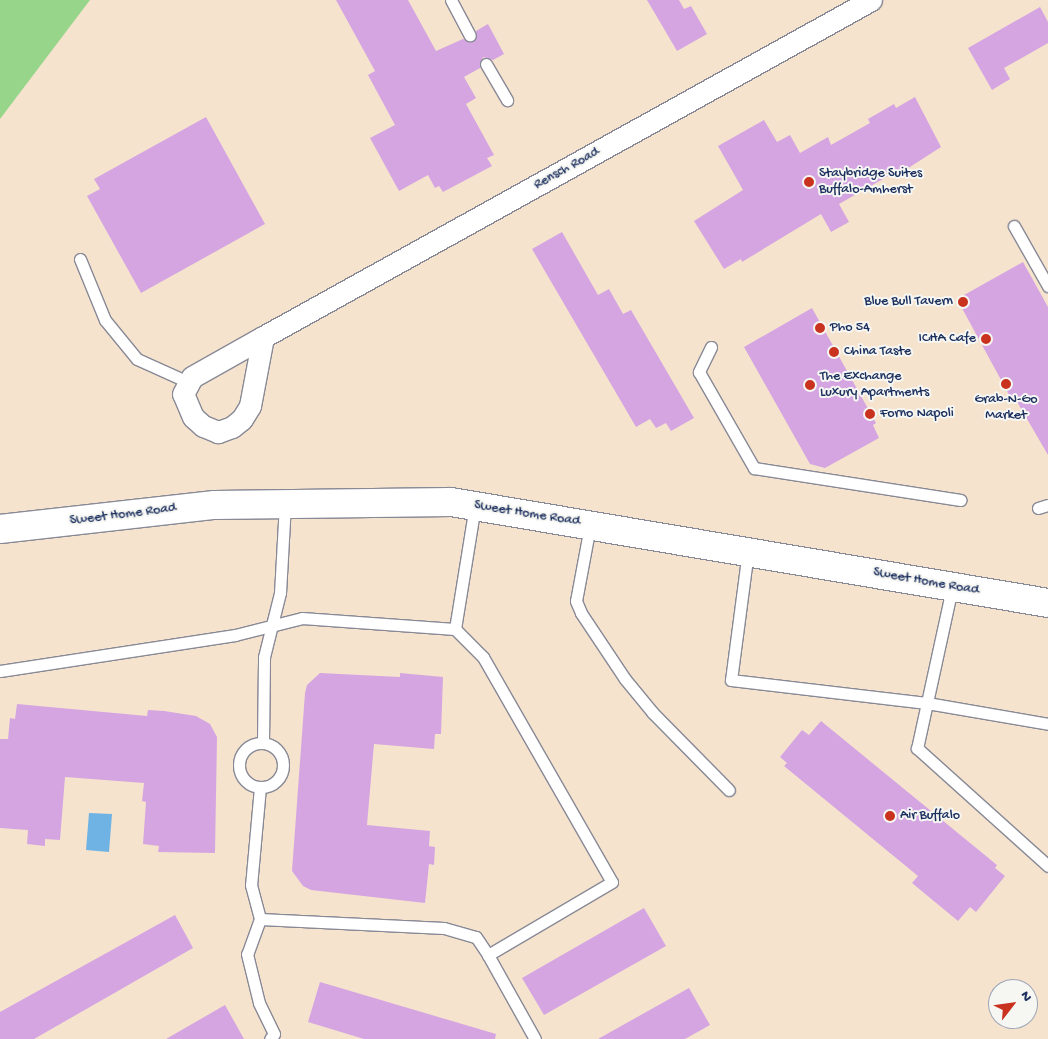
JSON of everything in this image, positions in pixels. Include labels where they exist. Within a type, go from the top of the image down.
[{"type":"main road","name":"Sweet Home Road","points":[[0,529],[215,504],[451,502],[748,550],[952,588],[1048,603]]},
{"type":"street","name":"Rensch Road","points":[[188,382],[263,337],[871,0]]},
{"type":"street","points":[[188,382],[183,394],[194,417],[218,432],[232,428],[250,406],[263,337]]},
{"type":"lane","points":[[451,0],[470,35]]},
{"type":"lane","points":[[486,64],[507,100]]},
{"type":"lane","points":[[1014,226],[1048,286]]},
{"type":"lane","points":[[80,259],[105,320],[137,359],[188,382]]},
{"type":"lane","points":[[711,347],[699,372],[754,468],[961,500]]},
{"type":"lane","points":[[263,743],[264,657],[280,594],[285,502]]},
{"type":"lane","points":[[455,629],[475,506]]},
{"type":"lane","points":[[590,524],[576,601],[581,613],[625,679],[653,712],[729,790]]},
{"type":"lane","points":[[748,550],[731,680],[927,703],[1048,724]]},
{"type":"lane","points":[[952,588],[917,748],[1048,866]]},
{"type":"lane","points":[[0,671],[235,635],[302,618],[455,629],[483,657],[612,882],[488,955]]},
{"type":"lane","points":[[263,743],[280,754],[283,768],[273,784],[260,787],[246,782],[239,764],[246,749],[263,743]]},
{"type":"lane","points":[[260,787],[250,885],[260,919],[247,954],[259,1003],[274,1034],[270,1039]]},
{"type":"lane","points":[[260,919],[444,928],[476,937],[535,1039]]},
{"type":"green space","points":[[0,0],[90,0],[0,119]]},
{"type":"water","points":[[89,813],[112,814],[109,852],[86,850]]},
{"type":"building","points":[[336,0],[408,0],[436,51],[463,39],[473,42],[476,31],[488,24],[504,54],[493,60],[483,57],[480,68],[464,77],[476,98],[466,104],[494,155],[487,158],[492,166],[443,192],[439,186],[435,188],[428,175],[399,191],[370,138],[395,125],[368,75],[375,71]]},
{"type":"building","points":[[647,0],[679,0],[684,9],[691,6],[707,34],[677,51]]},
{"type":"building","points":[[1040,7],[1048,22],[1048,43],[1004,68],[1010,79],[992,90],[968,48]]},
{"type":"building","name":"Staybridge Suites Buffalo-Amherst","points":[[915,97],[941,147],[899,174],[897,171],[839,204],[849,222],[831,232],[821,214],[742,262],[741,259],[724,269],[694,221],[743,190],[718,146],[764,120],[777,142],[790,135],[800,153],[828,137],[831,145],[870,123],[868,119],[894,104],[896,108]]},
{"type":"building","points":[[206,117],[265,224],[141,293],[87,196],[100,189],[94,179]]},
{"type":"building","points":[[562,232],[598,295],[609,289],[623,314],[631,310],[694,418],[671,431],[666,423],[656,428],[650,419],[636,427],[532,249]]},
{"type":"building","points":[[1023,262],[1048,307],[1048,455],[1016,400],[1013,402],[957,299]]},
{"type":"building","name":"The Exchange Luxury Apartments","points":[[812,308],[876,423],[873,425],[879,438],[825,468],[810,464],[744,347]]},
{"type":"building","points":[[320,673],[400,677],[400,673],[443,677],[441,734],[435,734],[434,749],[374,744],[367,825],[430,831],[429,846],[435,847],[434,865],[429,864],[425,903],[311,890],[303,886],[292,871],[305,693],[307,685]]},
{"type":"building","points":[[17,704],[147,716],[148,710],[164,711],[196,716],[210,724],[217,737],[215,853],[158,852],[159,846],[143,844],[146,802],[142,801],[144,783],[65,777],[60,840],[45,839],[45,846],[27,844],[28,830],[0,828],[0,739],[8,739],[10,718],[15,719]]},
{"type":"building","name":"Air Buffalo","points":[[821,721],[997,865],[995,868],[1005,876],[976,912],[970,907],[958,921],[912,883],[918,876],[784,766],[787,763],[780,757],[802,730],[809,735]]},
{"type":"building","points":[[644,908],[666,946],[544,1015],[522,978]]},
{"type":"building","points":[[175,915],[193,948],[34,1039],[0,1039],[0,1012]]},
{"type":"building","points":[[320,982],[496,1034],[495,1039],[364,1039],[308,1022]]},
{"type":"building","points":[[689,988],[710,1025],[685,1039],[598,1039]]},
{"type":"building","points":[[225,1005],[244,1039],[166,1039]]},
{"type":"place","name":"Staybridge Suites Buffalo-Amherst","points":[[809,182]]},
{"type":"place","name":"Blue Bull Tavern","points":[[963,302]]},
{"type":"place","name":"Pho 54","points":[[820,328]]},
{"type":"place","name":"ICHA Cafe","points":[[986,339]]},
{"type":"place","name":"China Taste","points":[[834,352]]},
{"type":"place","name":"Grab-N-Go Market","points":[[1006,384]]},
{"type":"place","name":"The Exchange Luxury Apartments","points":[[810,385]]},
{"type":"place","name":"Forno Napoli","points":[[870,414]]},
{"type":"place","name":"Air Buffalo","points":[[890,816]]}]
